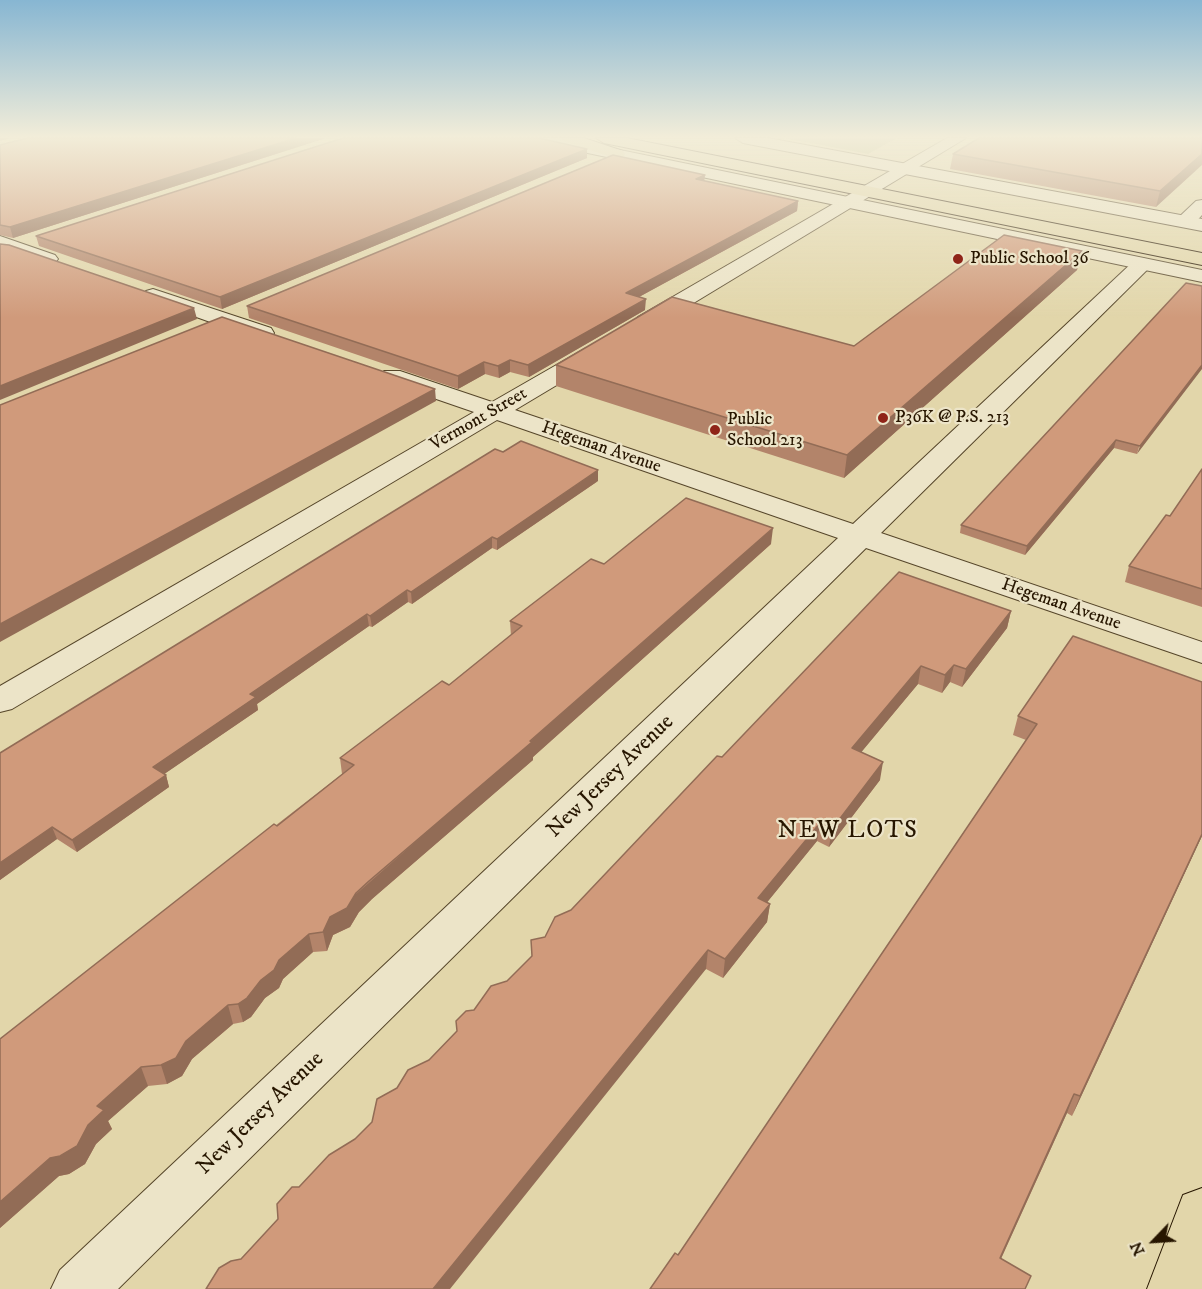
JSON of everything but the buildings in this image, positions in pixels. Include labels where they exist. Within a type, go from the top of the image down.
[{"type":"main road","points":[[903,198],[1202,259]]},
{"type":"main road","points":[[987,198],[1202,240]]},
{"type":"main road","points":[[979,214],[1133,262]]},
{"type":"main road","points":[[1175,1289],[1202,1214]]},
{"type":"street","points":[[829,198],[1202,276]]},
{"type":"street","points":[[632,330],[857,198]]},
{"type":"street","points":[[1058,198],[1193,224],[1202,205]]},
{"type":"street","points":[[4,247],[44,237]]},
{"type":"street","points":[[4,247],[75,268]]},
{"type":"street","name":"New Jersey Avenue","points":[[80,1289],[860,536],[1133,262]]},
{"type":"street","points":[[131,287],[289,341]]},
{"type":"street","points":[[193,331],[248,308]]},
{"type":"street","name":"Vermont Street","points":[[0,701],[611,343]]},
{"type":"street","name":"Hegeman Avenue","points":[[367,368],[1202,653]]},
{"type":"place","name":"Public School 36","points":[[958,259]]},
{"type":"place","name":"P36K @ P.S. 213","points":[[883,418]]},
{"type":"place","name":"Public School 213","points":[[715,430]]},
{"type":"district","name":"NEW LOTS","points":[[848,832]]}]
